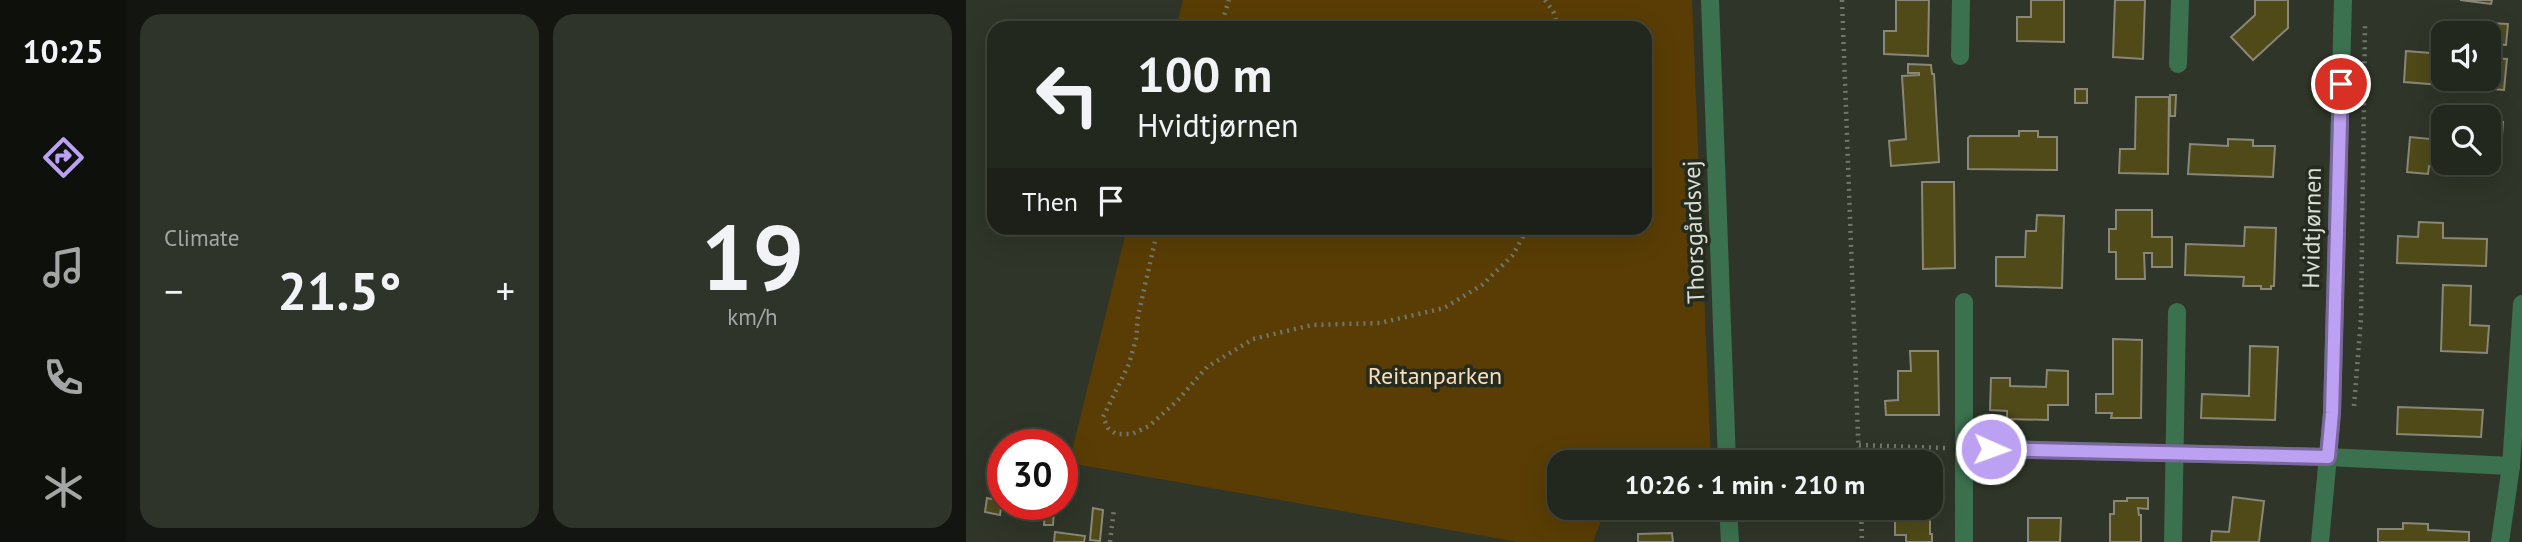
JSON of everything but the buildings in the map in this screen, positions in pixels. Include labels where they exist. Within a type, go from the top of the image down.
[{"type":"street","name":"Thorsgårdsvej","points":[[1710,0],[1727,450]]},
{"type":"street","points":[[1960,56],[1961,0]]},
{"type":"street","points":[[2178,64],[2180,0]]},
{"type":"street","name":"Hvidtjørnen","points":[[2320,542],[2332,413],[2343,0]]},
{"type":"street","points":[[1964,302],[1964,542]]},
{"type":"street","points":[[2500,542],[2511,466],[2522,304]]},
{"type":"street","points":[[2173,542],[2177,312]]},
{"type":"street","points":[[1965,448],[2328,457],[2511,466]]},
{"type":"street","points":[[1729,520],[1730,542]]},
{"type":"path","points":[[1222,21],[1229,0]]},
{"type":"path","points":[[1545,0],[1556,21]]},
{"type":"path","points":[[1842,0],[1858,450]]},
{"type":"path","points":[[2354,407],[2361,318],[2365,14]]},
{"type":"path","points":[[1157,235],[1129,365],[1103,417],[1108,428],[1116,434],[1132,434],[1149,426],[1177,401],[1207,367],[1252,339],[1312,325],[1389,321],[1444,308],[1482,285],[1512,256],[1524,235]]},
{"type":"path","points":[[1858,445],[1965,448]]},
{"type":"path","points":[[1110,542],[1114,509]]},
{"type":"path","points":[[1861,520],[1862,542]]},
{"type":"green space","name":"Reitanparken","points":[[1183,0],[1692,0],[1711,450],[1547,450],[1547,520],[1601,520],[1593,542],[1518,542],[1078,465],[1077,429],[1125,235],[1652,235],[1652,21],[1178,21]]},
{"type":"route","points":[[1991,449],[2328,457],[2332,413],[2341,84]]}]
